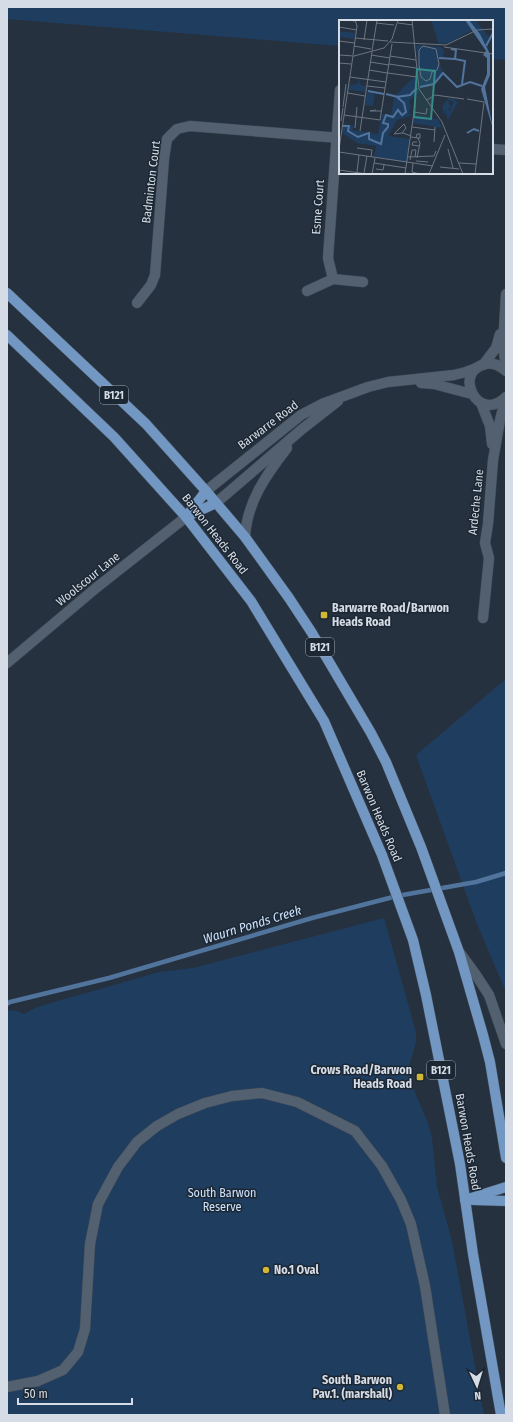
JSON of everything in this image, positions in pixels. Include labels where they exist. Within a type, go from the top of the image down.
[{"type":"main road","name":"Barwon Heads Road","points":[[7,293],[146,424],[216,503],[280,586],[312,633],[370,733],[386,762],[421,847],[459,952],[490,1062],[506,1158]]},
{"type":"main road","name":"Barwon Heads Road","points":[[7,335],[114,437],[186,516],[251,601],[324,721],[382,854],[413,940],[460,1164],[473,1254],[501,1415]]},
{"type":"main road","points":[[186,516],[206,491]]},
{"type":"main road","points":[[186,516],[216,503]]},
{"type":"main road","points":[[465,1200],[506,1187]]},
{"type":"main road","points":[[465,1200],[506,1201]]},
{"type":"street","name":"Esme Court","points":[[333,279],[328,258],[339,114]]},
{"type":"street","name":"Badminton Court","points":[[137,303],[151,285],[155,275],[164,159],[167,139],[177,130],[190,126],[338,138]]},
{"type":"street","points":[[493,149],[506,150]]},
{"type":"street","points":[[308,291],[333,279],[363,282]]},
{"type":"street","points":[[506,294],[503,345],[506,367]]},
{"type":"street","points":[[504,325],[496,348],[470,377],[470,389],[476,399],[481,403],[488,405],[501,402],[506,397]]},
{"type":"street","points":[[480,366],[496,364],[506,371]]},
{"type":"street","name":"Barwarre Road","points":[[206,491],[300,415],[322,404],[377,385],[454,375],[480,366]]},
{"type":"street","name":"Barwarre Road","points":[[399,381],[434,384],[472,394]]},
{"type":"street","name":"Barwarre Road","points":[[216,503],[301,430],[337,402],[354,392]]},
{"type":"street","name":"Ardeche Lane","points":[[483,618],[489,558],[484,543],[488,524],[493,460],[500,420],[506,397]]},
{"type":"street","name":"Ardeche Lane","points":[[481,403],[490,426],[493,460]]},
{"type":"street","points":[[244,538],[246,520],[255,498],[272,467],[301,430]]},
{"type":"street","name":"Woolscour Lane","points":[[7,663],[96,588],[186,516]]},
{"type":"street","points":[[459,952],[489,995],[506,1044]]},
{"type":"street","points":[[7,1387],[38,1381],[63,1370],[78,1352],[85,1330],[90,1244],[98,1204],[118,1167],[137,1142],[157,1126],[192,1108],[232,1096],[262,1093],[297,1102],[355,1131],[382,1166],[401,1200],[411,1224],[425,1286],[445,1415]]},
{"type":"green space","points":[[7,7],[506,7],[506,60],[493,59],[493,20],[339,20],[339,46],[7,19]]},
{"type":"green space","points":[[506,679],[506,992],[477,924],[416,755]]},
{"type":"green space","name":"South Barwon Reserve","points":[[384,918],[416,1032],[416,1042],[409,1067],[411,1083],[428,1123],[432,1138],[437,1187],[452,1241],[484,1415],[7,1415],[7,1010],[17,1011],[24,1014],[37,1007],[159,972],[193,968]]},
{"type":"waterway","name":"Waurn Ponds Creek","points":[[7,1004],[109,978],[312,918],[397,896],[476,882],[506,873]]},
{"type":"place","name":"Barwarre Road/Barwon Heads Road","points":[[324,615]]},
{"type":"place","name":"Crows Road/Barwon Heads Road","points":[[420,1077]]},
{"type":"place","name":"No.1 Oval","points":[[266,1270]]},
{"type":"place","name":"South Barwon Pav.1. (marshall)","points":[[400,1387]]}]
